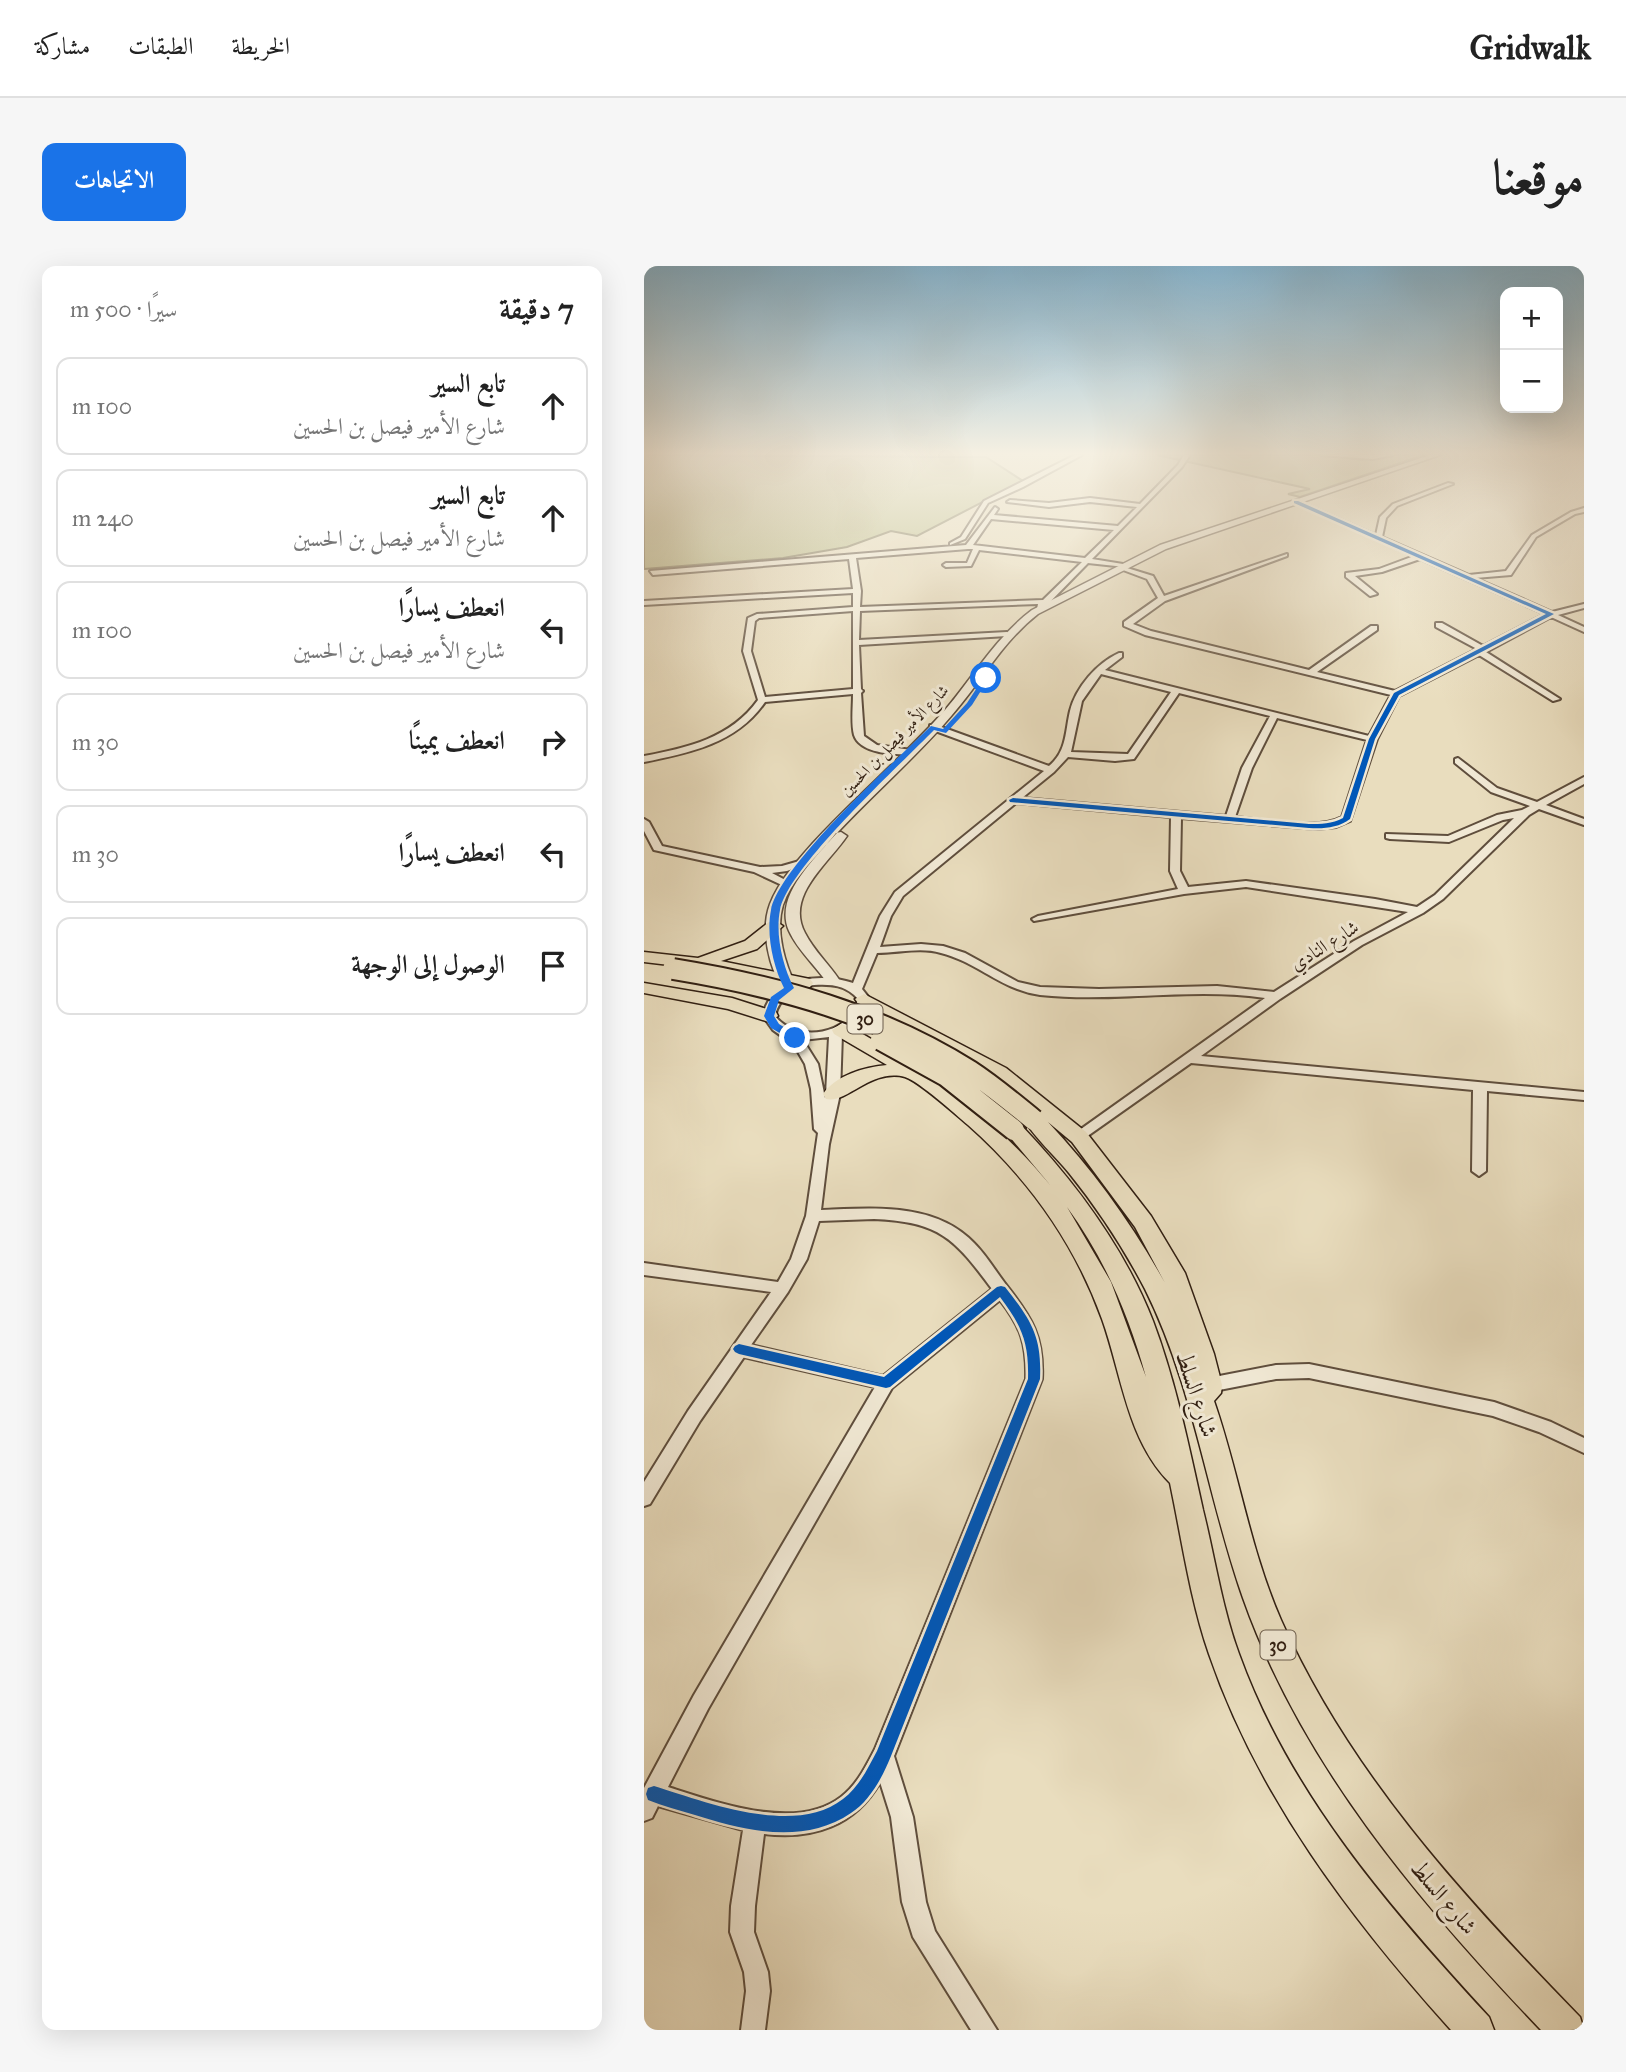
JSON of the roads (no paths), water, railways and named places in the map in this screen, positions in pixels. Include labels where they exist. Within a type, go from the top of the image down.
[{"type":"main road","points":[[696,962],[740,951],[775,926]]},
{"type":"main road","points":[[644,957],[696,962],[792,983]]},
{"type":"main road","name":"شارع السلط","points":[[644,966],[757,985],[866,1019],[962,1067],[1024,1125],[1089,1180],[1136,1250],[1207,1397],[1254,1587],[1289,1668],[1327,1736],[1364,1792],[1437,1890],[1482,1943],[1567,2030]]},
{"type":"main road","name":"شارع السلط","points":[[644,978],[698,985],[760,999],[880,1040],[946,1076],[1024,1125],[1046,1164],[1087,1216],[1127,1290],[1151,1350],[1223,1653],[1258,1732],[1315,1831],[1381,1918],[1476,2030]]},
{"type":"main road","points":[[644,988],[732,1004],[769,1016]]},
{"type":"main road","points":[[860,994],[999,1072],[1079,1137],[1143,1222],[1173,1273],[1195,1330],[1207,1397]]},
{"type":"main road","points":[[839,1030],[916,1073],[997,1138],[1036,1178],[1067,1223],[1099,1282],[1152,1438],[1163,1457],[1182,1478]]},
{"type":"main road","points":[[833,1094],[854,1079],[874,1071],[916,1073]]},
{"type":"street","points":[[933,548],[964,537]]},
{"type":"street","points":[[968,547],[975,537]]},
{"type":"street","points":[[1035,612],[1109,537]]},
{"type":"street","name":"شارع الأمير فيصل بن الحسين","points":[[792,983],[775,926],[775,908],[788,884],[803,863],[966,690],[1007,634],[1035,612],[1120,571],[1204,537]]},
{"type":"street","points":[[1380,537],[1584,630]]},
{"type":"street","points":[[1468,576],[1508,573],[1532,537]]},
{"type":"street","points":[[648,575],[852,555],[968,547],[1088,560],[1150,578],[1162,599]]},
{"type":"street","points":[[946,565],[970,564],[977,548]]},
{"type":"street","points":[[852,555],[856,591],[859,736],[862,741],[882,748],[908,752]]},
{"type":"street","points":[[1285,555],[1162,599],[1127,623],[1128,626],[1396,694]]},
{"type":"street","points":[[1373,594],[1349,576],[1380,571],[1420,556]]},
{"type":"street","name":"شارع الأمير فيصل بن الحسين","points":[[833,981],[794,931],[791,906],[795,895],[844,833],[969,704],[1019,632],[1041,616],[1120,571]]},
{"type":"street","points":[[644,603],[856,591]]},
{"type":"street","points":[[644,759],[701,744],[733,730],[751,717],[762,700],[747,651],[751,620],[765,615],[856,609],[1045,602]]},
{"type":"street","points":[[1013,800],[1321,826],[1343,821],[1372,739],[1396,694],[1551,614],[1584,606]]},
{"type":"street","points":[[1439,625],[1556,699]]},
{"type":"street","points":[[1312,672],[1374,628]]},
{"type":"street","points":[[855,643],[1007,634]]},
{"type":"street","points":[[788,1033],[817,1036],[839,1030],[859,1017],[863,1011],[860,994],[874,950],[888,912],[899,894],[1051,770],[1066,754],[1076,705],[1098,671],[1119,655]]},
{"type":"street","points":[[1098,671],[1372,739]]},
{"type":"street","points":[[762,700],[859,691]]},
{"type":"street","points":[[1066,754],[1131,757],[1176,691]]},
{"type":"street","points":[[1230,818],[1247,768],[1274,716]]},
{"type":"street","points":[[933,727],[1051,770]]},
{"type":"street","points":[[1458,761],[1484,784],[1530,810],[1584,822]]},
{"type":"street","name":"شارع النادي","points":[[1079,1137],[1276,996],[1358,943],[1419,911],[1439,897],[1530,810],[1584,780]]},
{"type":"street","points":[[1390,836],[1449,839],[1501,817],[1530,810]]},
{"type":"street","points":[[1176,814],[1175,871],[1184,891]]},
{"type":"street","points":[[644,822],[658,848],[757,870],[788,884]]},
{"type":"street","points":[[757,870],[783,869],[803,863]]},
{"type":"street","points":[[1038,919],[1184,891],[1246,884],[1375,902],[1419,911]]},
{"type":"street","points":[[874,950],[909,950],[931,946],[968,958],[1010,985],[1041,991],[1214,989],[1246,990],[1276,996]]},
{"type":"street","points":[[822,1144],[813,1063],[799,1042],[775,1026],[769,1016],[775,999],[792,983],[833,981],[860,994]]},
{"type":"street","points":[[644,1498],[694,1416],[799,1259],[813,1216],[822,1144],[833,1094],[839,1030]]},
{"type":"street","points":[[1189,1059],[1584,1096]]},
{"type":"street","points":[[1479,1171],[1480,1087]]},
{"type":"street","points":[[813,1216],[884,1213],[909,1215],[932,1222],[957,1236],[968,1247],[1019,1313],[1033,1338],[1034,1379],[883,1756],[864,1789],[846,1808],[820,1820],[794,1823],[755,1822],[649,1802],[701,1702],[886,1383],[1001,1290]]},
{"type":"street","points":[[644,1269],[782,1288]]},
{"type":"street","points":[[739,1349],[886,1383]]},
{"type":"street","points":[[1207,1397],[1276,1372],[1309,1371],[1494,1409],[1545,1427],[1584,1446]]},
{"type":"street","points":[[883,1756],[902,1817],[914,1902],[925,1937],[985,2030]]},
{"type":"street","points":[[753,2030],[758,1991],[756,1972],[742,1932],[755,1822]]}]
